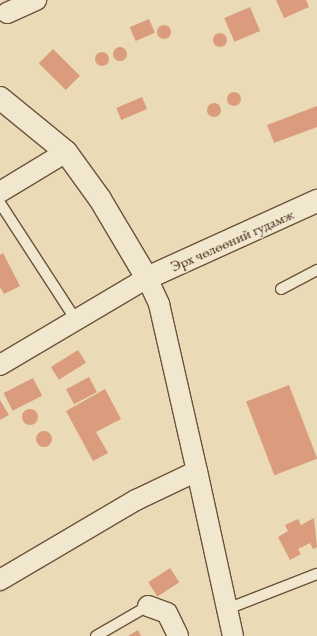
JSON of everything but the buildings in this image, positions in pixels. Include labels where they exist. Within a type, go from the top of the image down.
[{"type":"main road","points":[[0,98],[66,152],[100,199],[148,278]]},
{"type":"main road","name":"Эрх чөлөөний гудамж","points":[[148,278],[317,201]]},
{"type":"street","points":[[7,13],[36,0]]},
{"type":"street","points":[[0,192],[66,152]]},
{"type":"street","points":[[0,365],[148,278],[159,304],[197,471],[232,636]]},
{"type":"street","points":[[0,580],[136,500],[197,471]]},
{"type":"street","points":[[148,606],[167,614],[178,636]]},
{"type":"lane","points":[[0,203],[76,320]]},
{"type":"lane","points":[[281,290],[317,270]]},
{"type":"lane","points":[[227,608],[317,574]]},
{"type":"lane","points":[[96,636],[148,606]]}]
